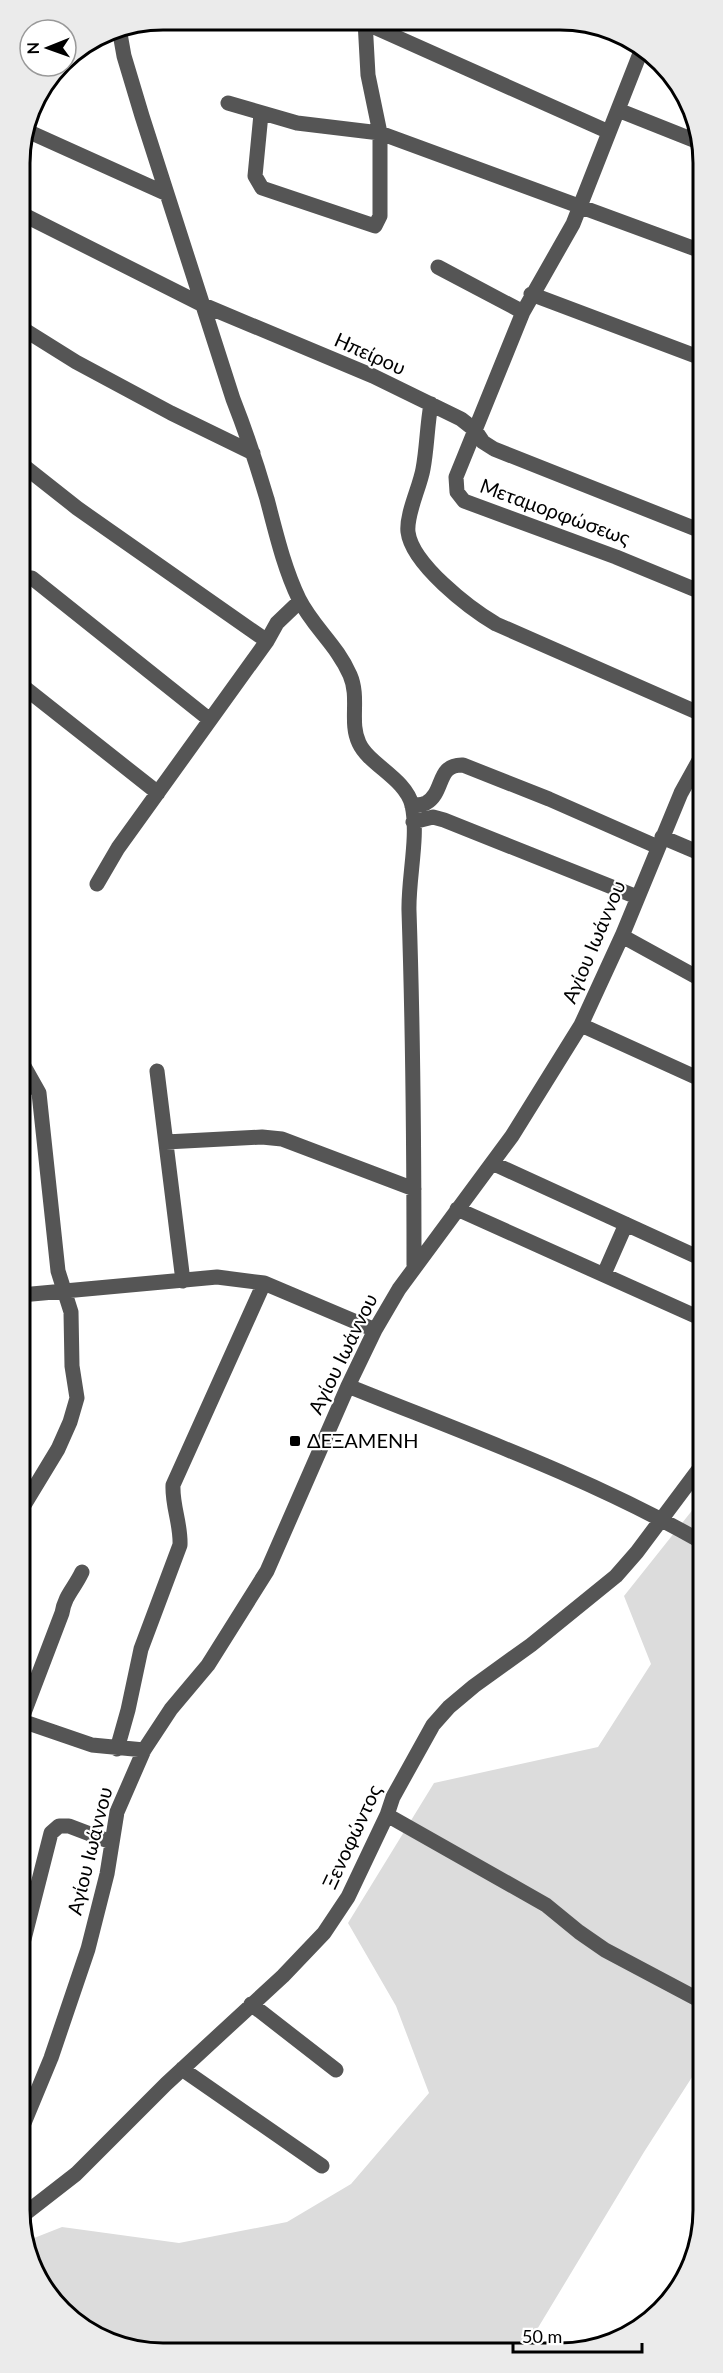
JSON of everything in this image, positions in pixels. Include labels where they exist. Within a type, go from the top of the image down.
[{"type":"street","points":[[261,114],[255,176],[262,188],[375,226],[381,216],[380,133],[368,75],[365,30]]},
{"type":"street","points":[[383,30],[609,132]]},
{"type":"street","points":[[121,37],[124,56],[201,304],[254,453],[284,559],[300,601],[314,622],[338,650],[351,677],[356,699],[354,728],[360,745],[397,782],[412,806],[409,909],[413,1046],[414,1265]]},
{"type":"street","points":[[475,430],[522,312],[566,239],[639,56]]},
{"type":"street","points":[[228,103],[297,123],[380,133],[693,248]]},
{"type":"street","points":[[618,110],[690,138]]},
{"type":"street","points":[[34,134],[167,194]]},
{"type":"street","name":"Ηπείρου","points":[[30,218],[201,304],[373,376],[431,404],[461,419],[475,430],[483,442],[494,449],[693,528]]},
{"type":"street","points":[[438,267],[522,312]]},
{"type":"street","points":[[531,294],[693,355]]},
{"type":"street","points":[[30,333],[87,368],[254,453]]},
{"type":"street","points":[[431,404],[423,469],[408,530],[411,544],[421,561],[477,613],[496,624],[693,710]]},
{"type":"street","name":"Μεταμορφώσεως","points":[[475,430],[456,477],[457,492],[464,501],[616,557],[693,589]]},
{"type":"street","points":[[30,471],[77,508],[267,641]]},
{"type":"street","points":[[32,578],[210,720]]},
{"type":"street","points":[[97,884],[118,848],[267,641],[277,623],[300,601]]},
{"type":"street","points":[[30,692],[158,793]]},
{"type":"street","points":[[412,806],[426,803],[435,794],[447,770],[454,765],[463,765],[660,842],[693,851]]},
{"type":"street","name":"Αγίου Ιωάννου","points":[[30,2109],[51,2058],[88,1948],[106,1874],[117,1812],[144,1750],[171,1709],[208,1665],[267,1571],[348,1386],[375,1330],[414,1265],[512,1136],[581,1025],[622,936],[660,842],[693,774]]},
{"type":"street","points":[[413,822],[433,817],[444,820],[637,897]]},
{"type":"street","points":[[622,936],[693,975]]},
{"type":"street","points":[[581,1025],[693,1076]]},
{"type":"street","points":[[157,1071],[183,1281]]},
{"type":"street","points":[[30,1077],[39,1093],[58,1271],[71,1312],[72,1365],[77,1398],[70,1422],[58,1449],[30,1495]]},
{"type":"street","points":[[166,1142],[262,1137],[282,1139],[414,1189]]},
{"type":"street","points":[[492,1162],[693,1255]]},
{"type":"street","points":[[457,1209],[693,1315]]},
{"type":"street","points":[[604,1274],[626,1224]]},
{"type":"street","points":[[30,1294],[217,1277],[264,1283],[375,1330]]},
{"type":"street","points":[[117,1749],[141,1649],[180,1545],[181,1531],[173,1496],[173,1485],[264,1283]]},
{"type":"street","points":[[348,1386],[581,1481],[662,1519],[693,1537]]},
{"type":"street","name":"Ξενοφώντος","points":[[30,2210],[76,2174],[182,2069],[283,1976],[337,1916],[362,1870],[393,1797],[433,1725],[449,1707],[497,1668],[531,1645],[616,1576],[693,1478]]},
{"type":"street","points":[[30,1699],[62,1614],[65,1598],[75,1586],[82,1572]]},
{"type":"street","points":[[30,1723],[72,1739],[117,1749],[144,1750]]},
{"type":"street","points":[[387,1815],[546,1905],[605,1950],[693,1997]]},
{"type":"street","points":[[30,1916],[51,1833],[59,1826],[69,1826],[111,1842]]},
{"type":"street","points":[[251,2004],[336,2070]]},
{"type":"street","points":[[182,2069],[322,2166]]},
{"type":"shaded area","points":[[693,1509],[693,2076],[529,2343],[145,2342],[112,2333],[82,2316],[57,2291],[48,2277],[37,2253],[34,2238],[62,2227],[179,2243],[287,2222],[351,2184],[429,2093],[396,2006],[348,1923],[434,1783],[598,1747],[651,1664],[624,1596]]},
{"type":"place","name":"ΔΕΞΑΜΕΝΗ","points":[[295,1441]]}]
